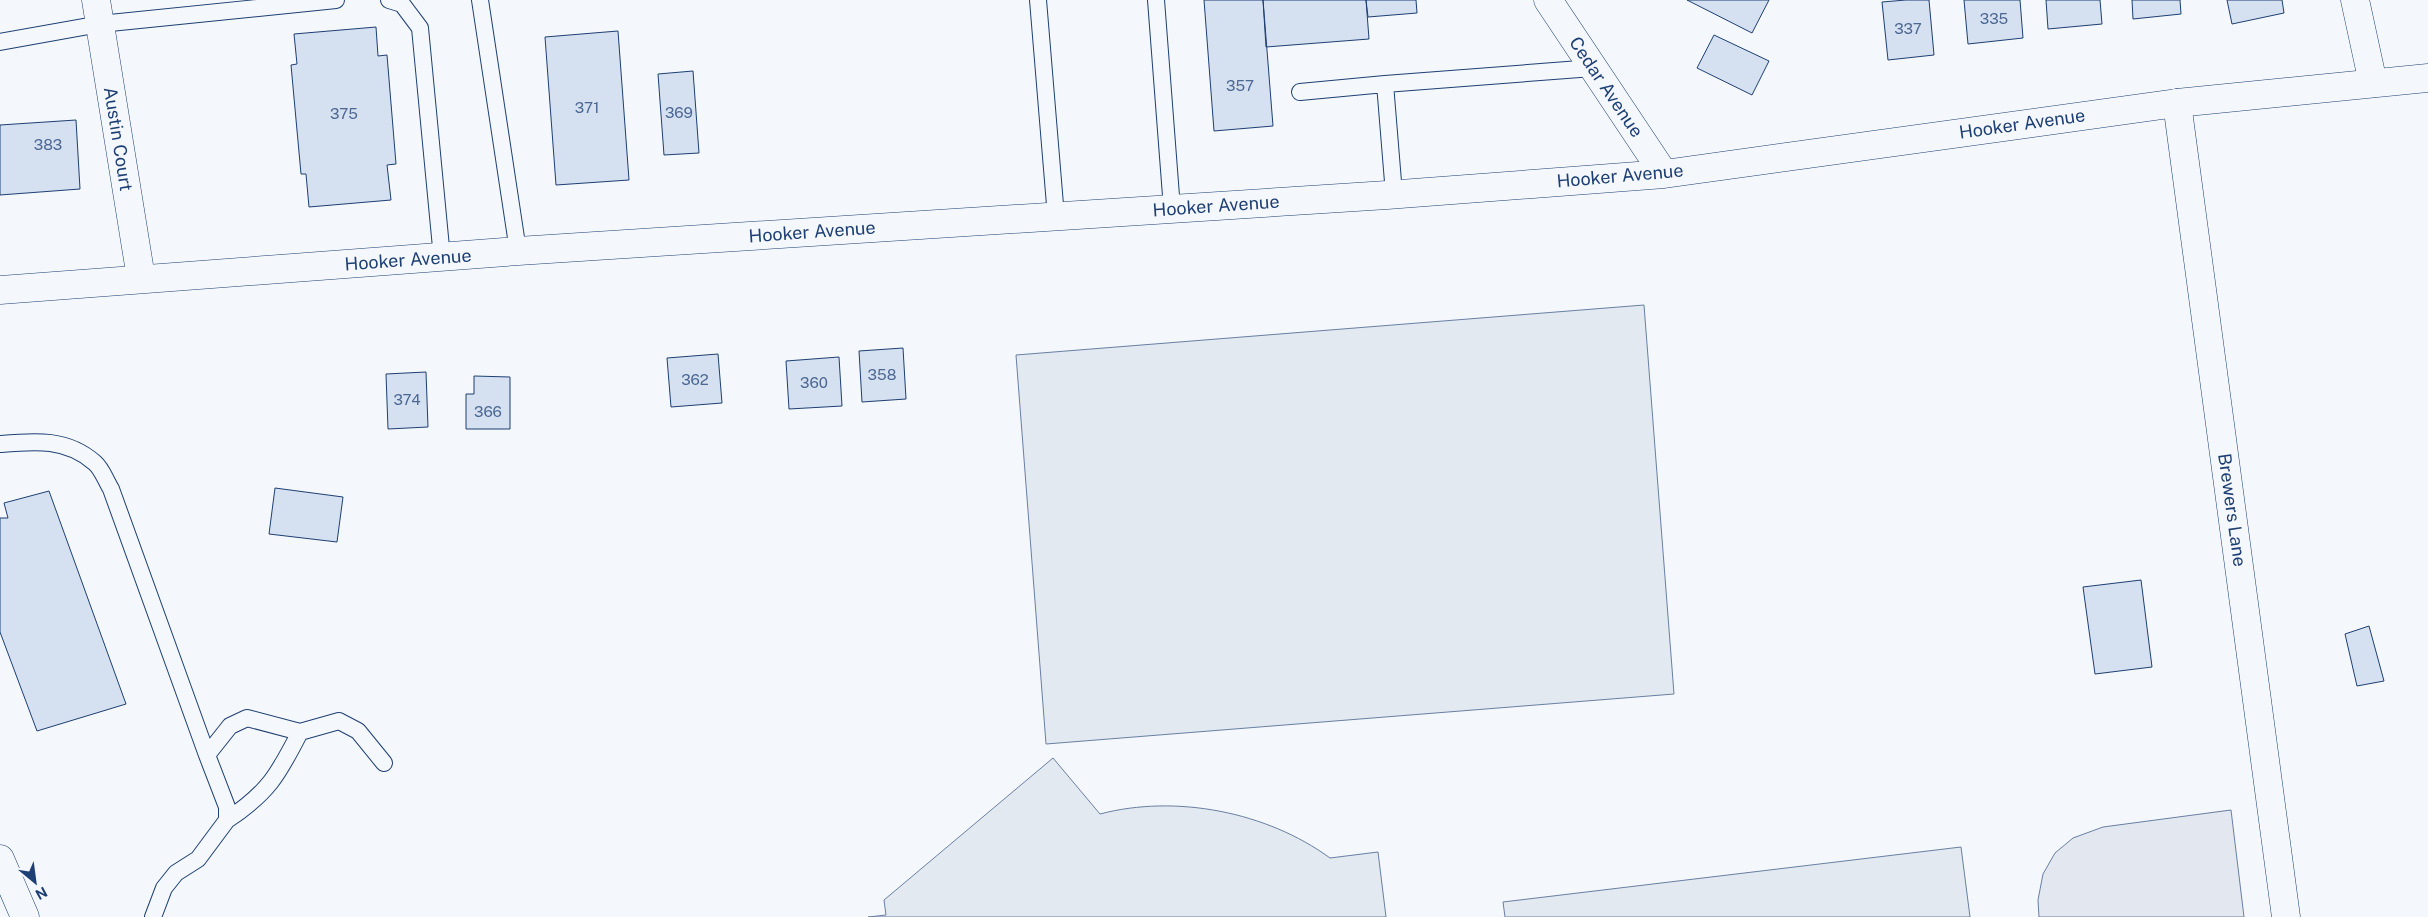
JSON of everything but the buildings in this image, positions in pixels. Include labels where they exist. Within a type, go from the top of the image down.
[{"type":"street","name":"Cedar Avenue","points":[[1548,0],[1664,174]]},
{"type":"street","points":[[2355,0],[2373,83]]},
{"type":"street","name":"Austin Court","points":[[98,12],[140,278]]},
{"type":"street","name":"Hooker Avenue","points":[[0,290],[518,251],[1172,209],[1664,174],[2177,102],[2428,78]]},
{"type":"street","name":"Brewers Lane","points":[[2177,102],[2286,917]]},
{"type":"street","points":[[0,858],[25,917]]},
{"type":"lane","points":[[0,42],[98,12],[336,0]]},
{"type":"lane","points":[[389,0],[402,4],[420,28],[442,258]]},
{"type":"lane","points":[[480,0],[518,251]]},
{"type":"lane","points":[[1038,0],[1056,216]]},
{"type":"lane","points":[[1156,0],[1172,209]]},
{"type":"lane","points":[[1300,92],[1594,68]]},
{"type":"lane","points":[[1385,84],[1394,194]]},
{"type":"lane","points":[[0,444],[44,441],[73,448],[96,464],[111,489],[227,807],[226,820]]},
{"type":"lane","points":[[207,755],[230,726],[247,718],[300,732],[339,721],[358,731],[384,762]]},
{"type":"lane","points":[[153,917],[164,888],[176,873],[198,859],[226,820],[251,804],[278,776],[300,732]]},
{"type":"shaded area","points":[[1644,305],[1674,694],[1046,744],[1016,355]]},
{"type":"shaded area","points":[[1053,758],[1100,814],[1129,808],[1159,806],[1190,807],[1220,811],[1278,829],[1305,842],[1330,858],[1378,852],[1386,917],[868,917],[886,915],[884,900]]},
{"type":"shaded area","points":[[2231,810],[2244,917],[2039,917],[2038,900],[2043,874],[2055,853],[2073,838],[2103,827]]},
{"type":"shaded area","points":[[1961,847],[1970,917],[1505,917],[1503,902]]}]
